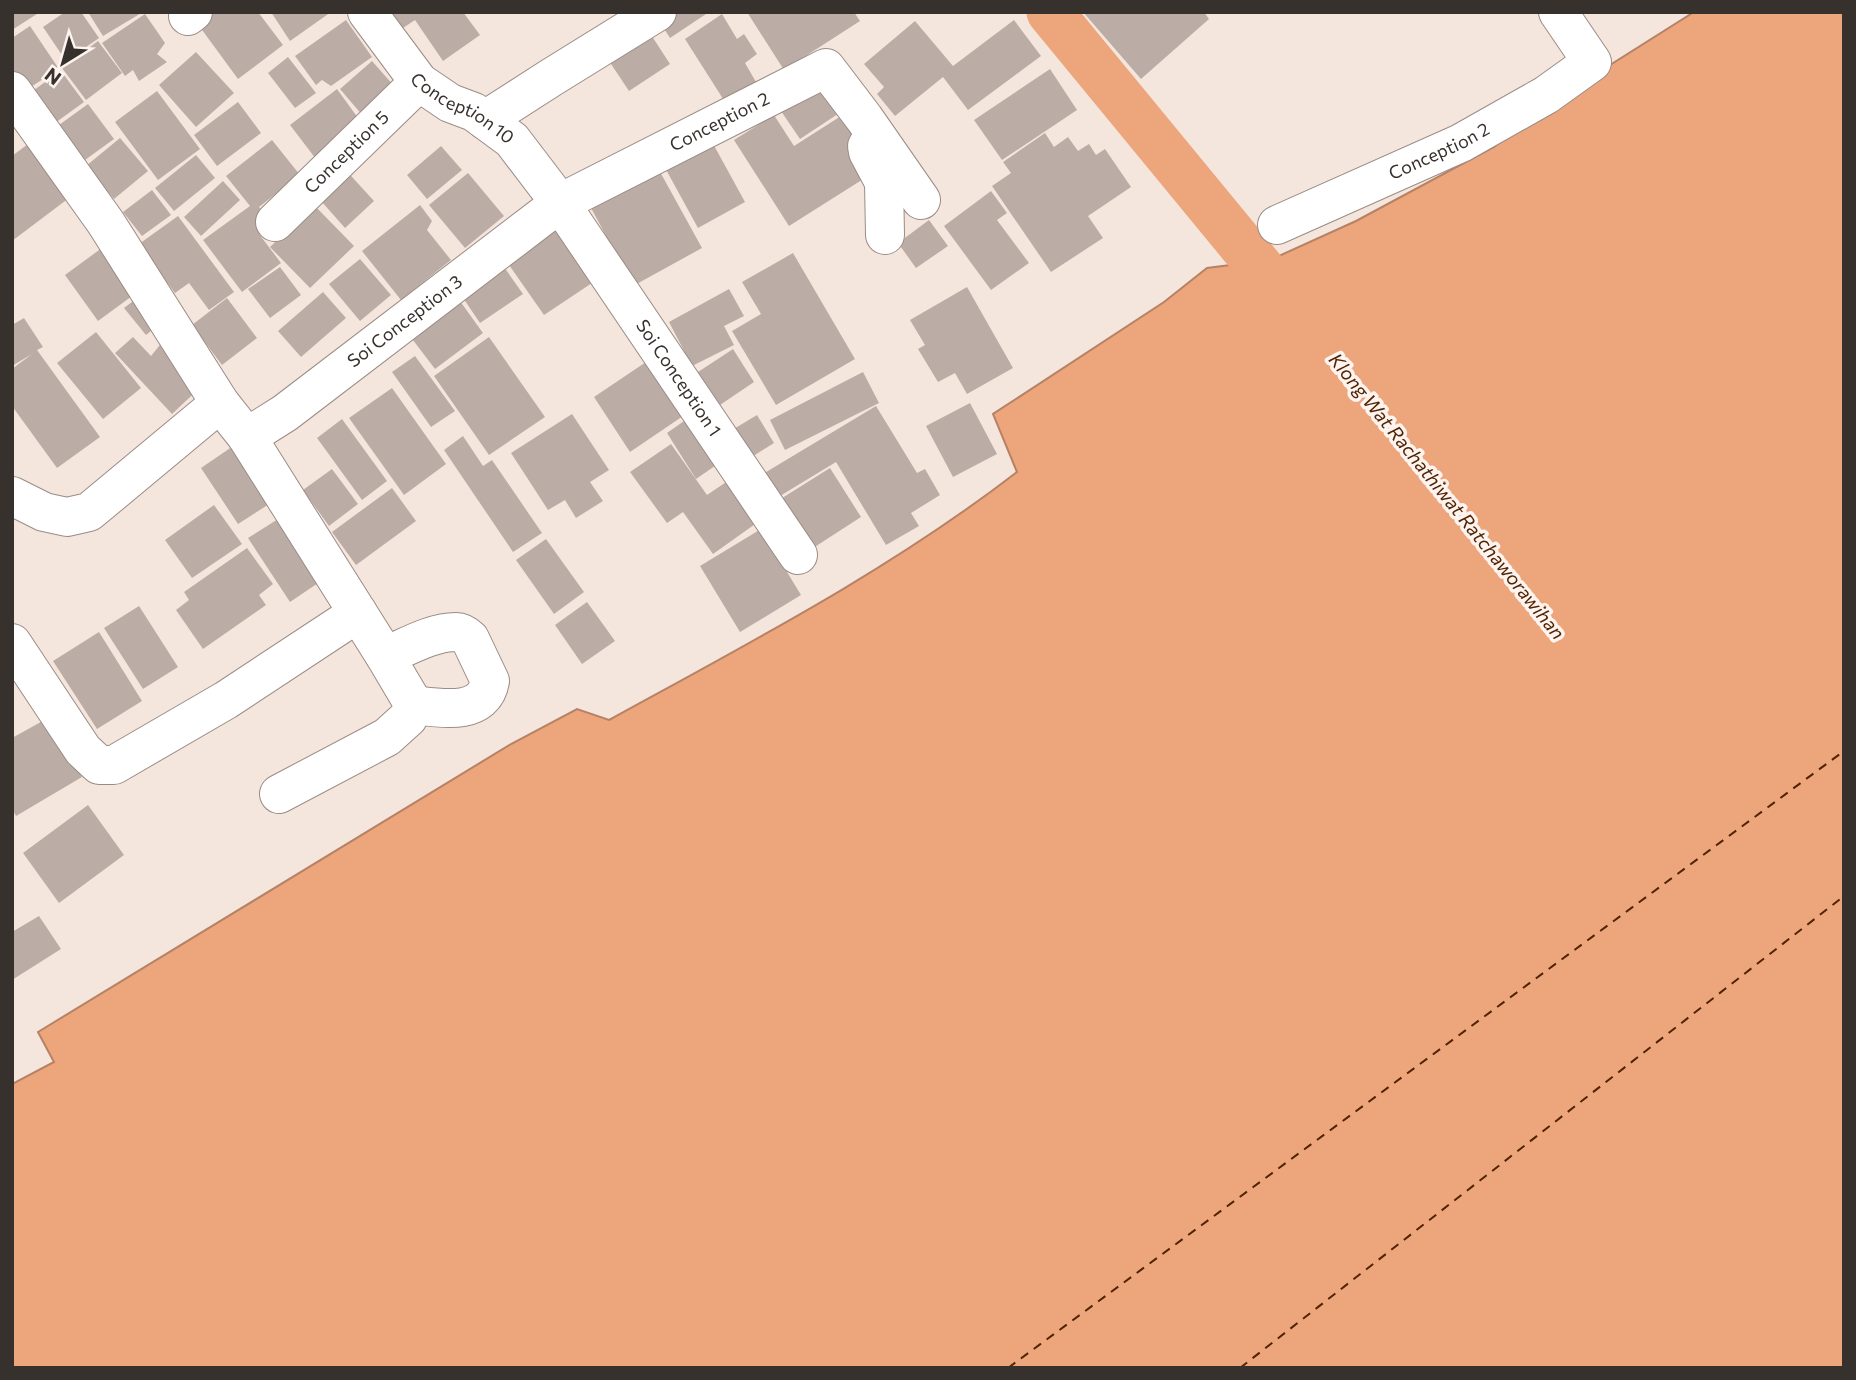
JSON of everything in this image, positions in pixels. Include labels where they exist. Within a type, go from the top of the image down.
[{"type":"street","name":"Conception 10","points":[[367,12],[419,82],[450,103],[474,112],[512,140],[560,203]]},
{"type":"street","points":[[485,120],[657,12]]},
{"type":"street","name":"Conception 2","points":[[1277,225],[1461,143],[1546,95],[1592,62],[1559,12]]},
{"type":"street","name":"Conception 2","points":[[560,203],[826,68],[921,201]]},
{"type":"street","name":"Conception 5","points":[[275,222],[419,82]]},
{"type":"street","points":[[12,91],[106,223],[220,403],[247,437],[386,656],[414,705]]},
{"type":"street","points":[[864,118],[868,152],[884,182],[885,235]]},
{"type":"street","name":"Soi Conception 3","points":[[247,437],[285,413],[560,203]]},
{"type":"street","name":"Soi Conception 1","points":[[560,203],[797,555]]},
{"type":"street","points":[[12,496],[44,512],[67,517],[89,512],[220,403]]},
{"type":"street","points":[[12,643],[83,750],[99,765],[107,766],[114,765],[226,700],[358,613]]},
{"type":"street","points":[[386,656],[437,635],[458,632],[470,639],[490,681],[483,697],[475,703],[450,710],[414,705]]},
{"type":"street","points":[[279,794],[387,737],[408,718],[414,705]]},
{"type":"water","points":[[1694,12],[1844,12],[1844,1368],[12,1368],[12,1084],[54,1062],[38,1032],[511,744],[577,709],[609,720],[766,634],[869,573],[969,508],[1017,472],[993,414],[1164,302],[1207,268],[1270,260],[1356,221],[1494,147],[1553,101]]},
{"type":"building","points":[[12,12],[40,12],[12,30]]},
{"type":"building","points":[[65,12],[81,12],[99,38],[66,61],[43,27]]},
{"type":"building","points":[[88,12],[143,12],[103,36]]},
{"type":"building","points":[[212,12],[258,12],[283,45],[238,79],[197,23]]},
{"type":"building","points":[[271,12],[331,12],[290,41]]},
{"type":"building","points":[[374,12],[463,12],[480,35],[443,61],[415,20],[391,36]]},
{"type":"building","points":[[672,12],[709,12],[670,38],[659,21]]},
{"type":"building","points":[[747,12],[854,12],[860,21],[784,70]]},
{"type":"building","points":[[1083,12],[1204,12],[1209,19],[1141,79]]},
{"type":"building","points":[[145,14],[165,43],[157,54],[167,62],[139,81],[133,70],[125,76],[102,43]]},
{"type":"building","points":[[722,14],[737,39],[744,34],[757,54],[745,63],[756,82],[725,102],[685,39]]},
{"type":"building","points":[[346,20],[372,57],[331,86],[322,80],[316,85],[295,56]]},
{"type":"building","points":[[1014,20],[1041,56],[968,110],[943,77],[895,116],[877,94],[884,87],[864,64],[915,21],[953,66]]},
{"type":"building","points":[[30,26],[59,69],[18,95],[12,85],[12,38]]},
{"type":"building","points":[[646,27],[670,64],[629,91],[605,55]]},
{"type":"building","points":[[98,41],[122,73],[86,100],[62,68]]},
{"type":"building","points":[[196,52],[234,93],[196,127],[159,85]]},
{"type":"building","points":[[288,57],[316,93],[295,108],[268,73]]},
{"type":"building","points":[[372,61],[402,95],[369,123],[340,89]]},
{"type":"building","points":[[1050,69],[1077,110],[1002,160],[974,120]]},
{"type":"building","points":[[61,71],[84,102],[44,131],[21,99]]},
{"type":"building","points":[[828,79],[847,108],[800,139],[781,111]]},
{"type":"building","points":[[337,89],[366,129],[319,163],[290,125]]},
{"type":"building","points":[[157,91],[200,149],[158,180],[115,122]]},
{"type":"building","points":[[238,102],[261,133],[217,166],[194,135]]},
{"type":"building","points":[[88,104],[114,139],[74,168],[48,133]]},
{"type":"building","points":[[774,115],[794,146],[841,116],[876,171],[789,226],[734,140]]},
{"type":"building","points":[[1045,133],[1054,147],[1068,137],[1078,151],[1089,144],[1096,155],[1105,149],[1131,187],[1088,216],[1103,238],[1051,272],[992,186],[1011,173],[1003,162]]},
{"type":"building","points":[[120,138],[148,171],[114,199],[86,166]]},
{"type":"building","points":[[272,140],[300,175],[259,207],[273,225],[259,234],[281,263],[242,292],[203,240],[250,206],[226,176]]},
{"type":"building","points":[[711,140],[745,202],[698,228],[664,166]]},
{"type":"building","points":[[28,144],[69,198],[12,241],[12,156]]},
{"type":"building","points":[[441,146],[462,170],[427,199],[407,175]]},
{"type":"building","points":[[196,155],[215,178],[174,211],[155,188]]},
{"type":"building","points":[[343,167],[374,201],[345,228],[314,193]]},
{"type":"building","points":[[659,170],[702,248],[633,286],[590,206]]},
{"type":"building","points":[[468,173],[504,216],[465,248],[429,205]]},
{"type":"building","points":[[223,181],[240,200],[201,236],[184,217]]},
{"type":"building","points":[[152,190],[171,215],[142,236],[123,212]]},
{"type":"building","points":[[991,191],[1007,213],[997,220],[1029,263],[991,290],[944,226]]},
{"type":"building","points":[[314,205],[354,246],[310,288],[270,247]]},
{"type":"building","points":[[420,205],[432,221],[427,230],[451,260],[401,300],[362,251]]},
{"type":"building","points":[[178,216],[234,292],[209,310],[189,283],[175,293],[139,244]]},
{"type":"building","points":[[559,216],[601,277],[544,315],[502,255]]},
{"type":"building","points":[[929,220],[948,246],[916,268],[898,243]]},
{"type":"building","points":[[110,242],[143,288],[98,321],[65,275]]},
{"type":"building","points":[[793,253],[855,359],[776,405],[732,331],[761,314],[742,282]]},
{"type":"building","points":[[497,257],[523,294],[480,323],[455,286]]},
{"type":"building","points":[[360,259],[391,295],[360,321],[329,284]]},
{"type":"building","points":[[280,267],[301,295],[270,318],[248,289]]},
{"type":"building","points":[[967,287],[1013,368],[967,394],[955,373],[938,382],[918,349],[925,345],[910,320]]},
{"type":"building","points":[[729,289],[744,316],[724,326],[734,345],[692,366],[669,322]]},
{"type":"building","points":[[452,290],[483,333],[435,369],[403,327]]},
{"type":"building","points":[[145,292],[167,318],[146,335],[124,308]]},
{"type":"building","points":[[323,292],[346,318],[301,357],[278,331]]},
{"type":"building","points":[[227,298],[257,338],[222,365],[192,325]]},
{"type":"building","points":[[24,318],[43,347],[37,350],[100,437],[57,468],[12,406],[12,369],[32,354],[12,366],[12,325]]},
{"type":"building","points":[[171,331],[205,383],[172,414],[115,353],[133,337],[151,356]]},
{"type":"building","points":[[96,332],[141,388],[103,419],[57,363]]},
{"type":"building","points":[[489,337],[545,417],[489,455],[434,376]]},
{"type":"building","points":[[733,349],[754,382],[720,405],[698,372]]},
{"type":"building","points":[[415,356],[455,411],[431,427],[392,372]]},
{"type":"building","points":[[649,360],[686,414],[630,452],[594,397]]},
{"type":"building","points":[[863,372],[879,403],[785,450],[770,420]]},
{"type":"building","points":[[392,388],[446,464],[404,495],[349,418]]},
{"type":"building","points":[[970,403],[997,454],[953,477],[926,426]]},
{"type":"building","points":[[876,406],[917,473],[925,469],[940,495],[911,513],[919,526],[886,545],[836,462],[775,499],[761,475]]},
{"type":"building","points":[[572,414],[609,470],[590,482],[603,501],[576,518],[565,500],[548,510],[511,453]]},
{"type":"building","points":[[694,414],[725,459],[696,479],[667,433]]},
{"type":"building","points":[[757,415],[774,443],[750,458],[732,430]]},
{"type":"building","points":[[342,419],[387,481],[362,500],[317,438]]},
{"type":"building","points":[[463,436],[483,466],[492,460],[542,533],[513,552],[444,450]]},
{"type":"building","points":[[239,442],[277,499],[238,524],[201,468]]},
{"type":"building","points":[[671,444],[707,495],[735,476],[765,517],[713,554],[683,512],[667,523],[630,472]]},
{"type":"building","points":[[830,468],[861,517],[810,550],[779,500]]},
{"type":"building","points":[[332,469],[358,504],[329,526],[303,490]]},
{"type":"building","points":[[392,488],[416,521],[356,565],[332,532]]},
{"type":"building","points":[[214,505],[242,544],[192,578],[165,540]]},
{"type":"building","points":[[286,514],[327,577],[290,602],[248,538]]},
{"type":"building","points":[[761,529],[801,595],[740,632],[700,566]]},
{"type":"building","points":[[546,539],[584,592],[554,614],[516,560]]},
{"type":"building","points":[[247,548],[273,584],[259,595],[266,605],[203,649],[176,610],[189,600],[184,592]]},
{"type":"building","points":[[587,602],[615,641],[582,664],[555,625]]},
{"type":"building","points":[[139,606],[178,667],[143,689],[104,628]]},
{"type":"building","points":[[99,632],[142,701],[97,729],[53,661]]},
{"type":"building","points":[[48,718],[82,777],[16,816],[12,809],[12,738]]},
{"type":"building","points":[[88,805],[124,855],[59,903],[23,853]]},
{"type":"building","points":[[39,916],[61,949],[12,980],[12,932]]},
{"type":"waterway","name":"Klong Wat Rachathiwat Ratchaworawihan","points":[[1050,12],[1296,311]]},
{"type":"ferry route","points":[[1008,1368],[1844,751]]},
{"type":"ferry route","points":[[1240,1368],[1844,896]]}]
